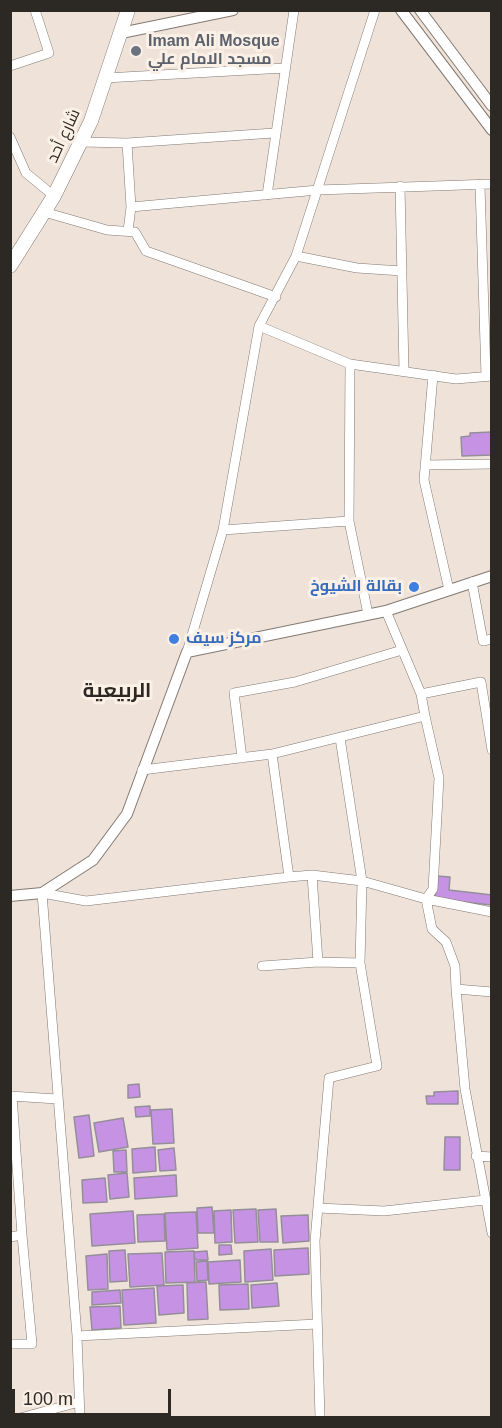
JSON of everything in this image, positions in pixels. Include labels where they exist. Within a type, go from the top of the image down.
[{"type":"main road","name":"شارع أحد","points":[[10,266],[54,196],[81,142],[128,10]]},
{"type":"street","points":[[10,66],[49,53],[35,10]]},
{"type":"street","points":[[120,33],[233,10]]},
{"type":"street","points":[[267,195],[274,133],[294,10]]},
{"type":"street","points":[[42,893],[93,860],[128,814],[142,770],[187,652],[223,530],[259,326],[296,256],[375,10]]},
{"type":"street","points":[[401,10],[492,130]]},
{"type":"street","points":[[420,10],[492,106]]},
{"type":"street","points":[[105,78],[285,68]]},
{"type":"street","points":[[81,142],[127,143],[274,133]]},
{"type":"street","points":[[10,137],[26,173],[54,196]]},
{"type":"street","points":[[127,143],[130,207],[128,231]]},
{"type":"street","points":[[130,207],[318,190],[492,184]]},
{"type":"street","points":[[259,326],[350,364],[456,379],[489,376],[480,185]]},
{"type":"street","points":[[400,186],[404,371]]},
{"type":"street","points":[[44,212],[107,230],[135,232],[146,251],[276,297]]},
{"type":"street","points":[[296,256],[357,268],[402,271]]},
{"type":"street","points":[[350,364],[349,521],[368,614]]},
{"type":"street","points":[[433,375],[424,480],[449,590]]},
{"type":"street","points":[[425,465],[492,464]]},
{"type":"street","points":[[223,530],[349,521]]},
{"type":"street","points":[[187,652],[386,611],[492,576]]},
{"type":"street","points":[[471,582],[483,641],[492,639]]},
{"type":"street","points":[[386,611],[421,694],[439,778],[433,889],[426,900],[432,929],[446,942],[455,966],[465,1089],[492,1233]]},
{"type":"street","points":[[242,758],[234,693],[295,682],[402,650]]},
{"type":"street","points":[[421,694],[481,682],[492,750]]},
{"type":"street","points":[[142,770],[272,754],[424,716]]},
{"type":"street","points":[[320,1418],[315,1241],[329,1078],[377,1066],[360,963],[362,881],[340,738]]},
{"type":"street","points":[[272,754],[289,878]]},
{"type":"street","points":[[10,896],[42,893],[86,901],[312,875],[362,881],[426,900],[492,912]]},
{"type":"street","points":[[312,875],[318,962]]},
{"type":"street","points":[[42,893],[77,1336],[80,1418]]},
{"type":"street","points":[[262,966],[318,962],[360,963]]},
{"type":"street","points":[[456,990],[492,992]]},
{"type":"street","points":[[10,1344],[32,1344],[11,1096],[57,1099]]},
{"type":"street","points":[[476,1156],[492,1157]]},
{"type":"street","points":[[318,1208],[384,1211],[484,1200]]},
{"type":"street","points":[[10,1237],[21,1235]]},
{"type":"street","points":[[77,1336],[317,1324]]},
{"type":"street","points":[[20,1418],[79,1402]]},
{"type":"building","points":[[492,432],[492,455],[462,456],[461,437],[470,436],[470,433]]},
{"type":"building","points":[[437,876],[450,877],[449,890],[492,895],[492,905],[435,899]]},
{"type":"building","points":[[139,1084],[140,1097],[128,1098],[128,1085]]},
{"type":"building","points":[[458,1091],[458,1104],[427,1104],[426,1096],[434,1096],[434,1092]]},
{"type":"building","points":[[150,1106],[150,1116],[136,1117],[135,1107]]},
{"type":"building","points":[[172,1109],[174,1143],[153,1144],[151,1110]]},
{"type":"building","points":[[89,1115],[94,1156],[79,1158],[74,1117]]},
{"type":"building","points":[[123,1118],[128,1147],[99,1152],[94,1123]]},
{"type":"building","points":[[445,1137],[460,1137],[460,1170],[444,1170]]},
{"type":"building","points":[[155,1147],[156,1171],[133,1173],[132,1149]]},
{"type":"building","points":[[174,1148],[176,1170],[160,1171],[158,1150]]},
{"type":"building","points":[[126,1150],[127,1172],[114,1172],[113,1151]]},
{"type":"building","points":[[127,1173],[129,1197],[110,1199],[108,1175]]},
{"type":"building","points":[[176,1175],[177,1196],[135,1199],[134,1178]]},
{"type":"building","points":[[105,1178],[107,1202],[83,1203],[82,1180]]},
{"type":"building","points":[[212,1207],[214,1233],[198,1233],[197,1208]]},
{"type":"building","points":[[256,1209],[258,1242],[235,1243],[233,1210]]},
{"type":"building","points":[[276,1209],[278,1242],[260,1242],[258,1210]]},
{"type":"building","points":[[231,1210],[232,1242],[215,1243],[214,1211]]},
{"type":"building","points":[[133,1211],[135,1243],[92,1246],[90,1214]]},
{"type":"building","points":[[196,1212],[198,1248],[167,1250],[165,1213]]},
{"type":"building","points":[[164,1214],[165,1241],[138,1242],[137,1215]]},
{"type":"building","points":[[308,1215],[309,1241],[283,1243],[281,1216]]},
{"type":"building","points":[[219,1245],[231,1245],[232,1254],[219,1255]]},
{"type":"building","points":[[308,1248],[309,1274],[275,1276],[274,1250]]},
{"type":"building","points":[[271,1249],[273,1280],[245,1282],[244,1251]]},
{"type":"building","points":[[125,1250],[127,1281],[110,1282],[109,1251]]},
{"type":"building","points":[[194,1251],[195,1282],[166,1283],[165,1252]]},
{"type":"building","points":[[207,1251],[208,1260],[195,1260],[194,1252]]},
{"type":"building","points":[[162,1253],[164,1285],[130,1287],[128,1254]]},
{"type":"building","points":[[107,1254],[108,1289],[88,1290],[86,1256]]},
{"type":"building","points":[[240,1260],[241,1282],[209,1284],[208,1262]]},
{"type":"building","points":[[207,1261],[208,1280],[197,1281],[196,1262]]},
{"type":"building","points":[[206,1282],[208,1319],[188,1320],[187,1283]]},
{"type":"building","points":[[277,1283],[279,1306],[252,1308],[251,1285]]},
{"type":"building","points":[[248,1284],[249,1309],[220,1310],[219,1285]]},
{"type":"building","points":[[183,1285],[184,1313],[159,1315],[157,1286]]},
{"type":"building","points":[[154,1288],[156,1323],[124,1325],[122,1290]]},
{"type":"building","points":[[120,1290],[121,1303],[92,1305],[92,1292]]},
{"type":"building","points":[[120,1306],[121,1328],[92,1330],[90,1307]]},
{"type":"place","name":"Imam Ali Mosque مسجد الامام علي","points":[[136,51]]},
{"type":"place","name":"بقالة الشيوخ","points":[[414,587]]},
{"type":"place","name":"مركز سيف","points":[[174,639]]},
{"type":"district","name":"الربيعية","points":[[117,691]]}]
